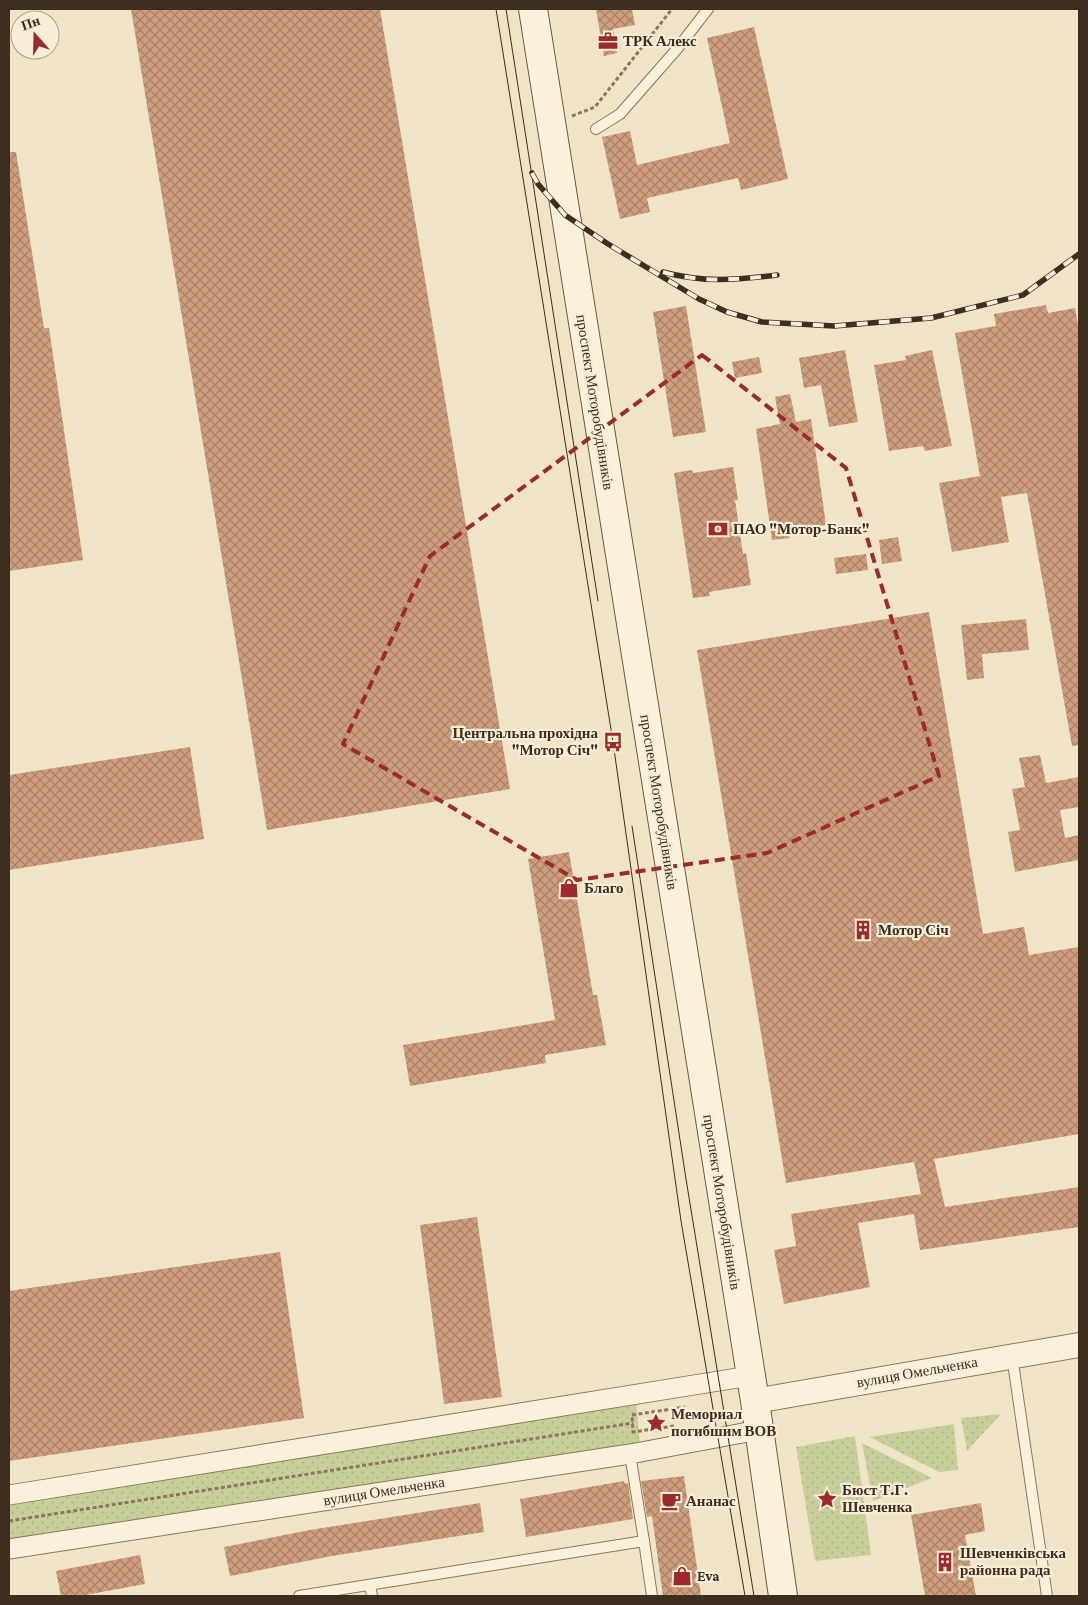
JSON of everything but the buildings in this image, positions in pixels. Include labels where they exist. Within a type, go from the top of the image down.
[{"type":"main road","name":"проспект Моторобудівників","points":[[532,9],[759,1430],[783,1596]]},
{"type":"street","name":"вулиця Омельченка","points":[[9,1495],[752,1389],[1012,1356],[1079,1345]]},
{"type":"street","name":"вулиця Омельченка","points":[[9,1549],[630,1454],[759,1430]]},
{"type":"lane","points":[[596,128],[620,114],[677,49],[708,9]]},
{"type":"lane","points":[[1012,1356],[1047,1596]]},
{"type":"lane","points":[[630,1454],[652,1596]]},
{"type":"lane","points":[[300,1596],[644,1541]]},
{"type":"lane","points":[[370,1585],[372,1596]]},
{"type":"path","points":[[565,118],[595,107],[672,9]]},
{"type":"path","points":[[662,1428],[633,1432],[632,1415],[685,1407]]},
{"type":"path","points":[[9,1521],[632,1423]]},
{"type":"highlighted area","points":[[702,355],[846,468],[939,776],[767,853],[577,880],[343,744],[430,556]]},
{"type":"green space","points":[[636,1401],[640,1445],[9,1542],[9,1502]]},
{"type":"green space","points":[[1001,1414],[967,1451],[961,1418]]},
{"type":"green space","points":[[954,1424],[958,1470],[939,1472],[869,1437]]},
{"type":"green space","points":[[855,1436],[871,1555],[815,1561],[796,1447]]},
{"type":"green space","points":[[862,1443],[932,1478],[873,1501]]},
{"type":"tram line","points":[[496,9],[613,742],[681,1221],[745,1596]]},
{"type":"tram line","points":[[506,9],[598,601]]},
{"type":"tram line","points":[[632,826],[686,1179],[754,1596]]},
{"type":"railway","points":[[532,173],[538,184],[565,215],[608,244],[699,299],[727,312],[762,322],[834,326],[931,318],[1023,295],[1079,254]]},
{"type":"railway","points":[[663,272],[692,278],[720,280],[777,275]]},
{"type":"place","name":"ТРК Алекс","points":[[608,41]]},
{"type":"place","name":"ПАО \"Мотор-Банк\"","points":[[718,529]]},
{"type":"place","name":"Центральна прохідна \"Мотор Січ\"","points":[[613,742]]},
{"type":"place","name":"Благо","points":[[569,888]]},
{"type":"place","name":"Мотор Січ","points":[[863,930]]},
{"type":"place","name":"Мемориал погибшим ВОВ","points":[[656,1423]]},
{"type":"place","name":"Бюст Т.Г. Шевченка","points":[[827,1499]]},
{"type":"place","name":"Ананас","points":[[671,1501]]},
{"type":"place","name":"Шевченківська районна рада","points":[[945,1562]]},
{"type":"place","name":"Eva","points":[[682,1576]]}]
